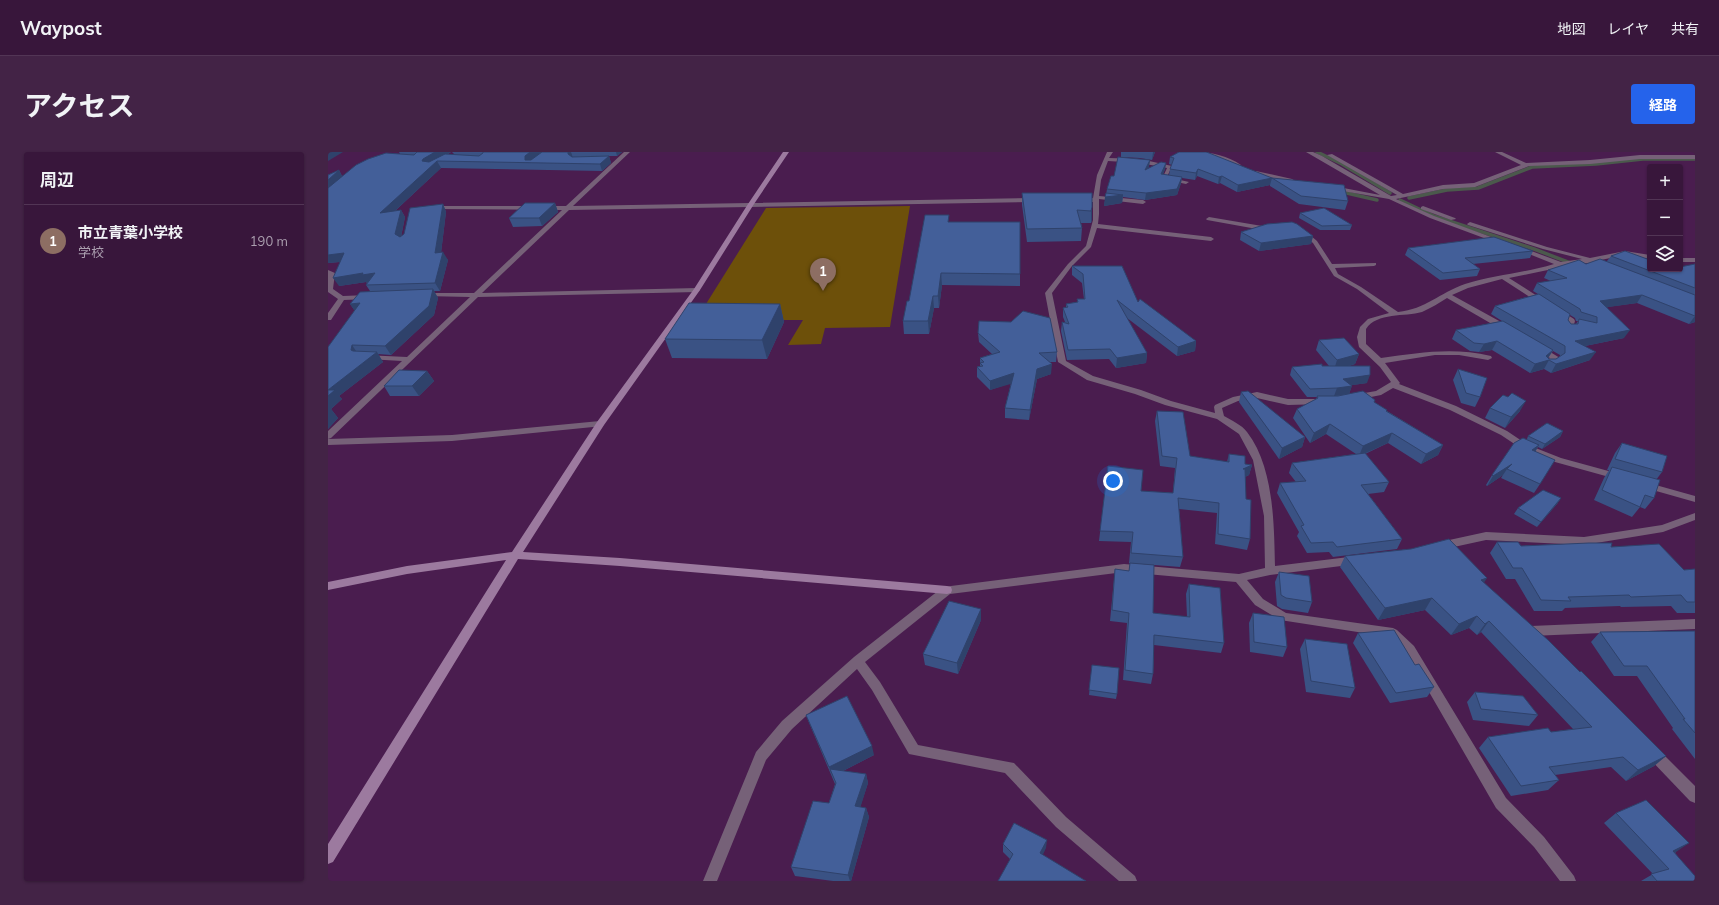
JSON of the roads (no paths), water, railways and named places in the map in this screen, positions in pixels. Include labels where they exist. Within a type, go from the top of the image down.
[{"type":"street","points":[[328,436],[478,295],[615,159],[627,152]]},
{"type":"street","points":[[328,857],[515,555],[600,424],[697,290],[751,204],[786,152]]},
{"type":"street","points":[[1110,152],[1102,166],[1096,185],[1097,210],[1095,226],[1089,239],[1089,246],[1070,265],[1048,293],[1062,362],[1090,378],[1138,392],[1168,403],[1220,417],[1243,432],[1258,460],[1269,516],[1270,571]]},
{"type":"street","points":[[1199,152],[1219,156],[1243,167]]},
{"type":"street","points":[[1309,152],[1335,165],[1390,198],[1434,219],[1561,264]]},
{"type":"street","points":[[1325,152],[1414,204],[1457,220],[1544,248],[1588,260],[1610,269]]},
{"type":"street","points":[[1498,152],[1529,164]]},
{"type":"street","points":[[1504,152],[1529,164]]},
{"type":"street","points":[[1669,152],[1683,157]]},
{"type":"street","points":[[1327,187],[1390,198],[1443,187],[1475,185],[1529,164],[1590,162],[1640,157],[1695,157]]},
{"type":"street","points":[[1106,158],[1140,161],[1170,167],[1164,178],[1186,182]]},
{"type":"street","points":[[1248,170],[1262,176],[1297,182]]},
{"type":"street","points":[[1073,200],[1096,199],[1143,202]]},
{"type":"street","points":[[422,207],[566,208],[1041,200]]},
{"type":"street","points":[[1209,219],[1266,229],[1278,228]]},
{"type":"street","points":[[1095,226],[1211,238]]},
{"type":"street","points":[[1298,228],[1305,232],[1315,242],[1336,275],[1359,288],[1396,314]]},
{"type":"street","points":[[1349,398],[1378,393],[1396,383],[1379,361],[1362,345],[1361,334],[1364,325],[1378,316],[1419,311],[1448,295],[1477,282],[1502,276],[1561,264],[1625,254],[1647,257]]},
{"type":"street","points":[[1683,260],[1694,260]]},
{"type":"street","points":[[1330,266],[1374,264]]},
{"type":"street","points":[[328,272],[332,273],[329,290],[342,298],[378,297]]},
{"type":"street","points":[[1502,276],[1571,321],[1572,326]]},
{"type":"street","points":[[414,295],[697,290]]},
{"type":"street","points":[[1448,295],[1516,335]]},
{"type":"street","points":[[328,318],[342,298]]},
{"type":"street","points":[[1529,343],[1556,358],[1547,364]]},
{"type":"street","points":[[1379,361],[1435,353],[1459,353],[1488,358]]},
{"type":"street","points":[[362,356],[409,359]]},
{"type":"street","points":[[1393,385],[1453,408],[1504,432],[1525,447],[1558,460],[1695,499]]},
{"type":"street","points":[[1220,417],[1218,407],[1236,400],[1257,395],[1288,402],[1334,401]]},
{"type":"street","points":[[328,442],[452,438],[600,424]]},
{"type":"street","points":[[1430,549],[1486,536],[1584,541],[1663,528],[1695,516]]},
{"type":"street","points":[[1446,545],[1456,556]]},
{"type":"street","points":[[328,586],[406,570],[515,555],[620,562],[947,590],[1124,568],[1239,578],[1270,571],[1370,558]]},
{"type":"street","points":[[1239,578],[1259,602],[1284,617],[1393,633],[1410,649],[1501,803],[1538,842],[1569,881]]},
{"type":"street","points":[[710,881],[761,756],[787,725],[858,661],[947,590]]},
{"type":"street","points":[[1542,642],[1528,628],[1695,624]]},
{"type":"street","points":[[858,661],[876,686],[914,750],[1009,767],[1061,822],[1130,881]]},
{"type":"street","points":[[1646,746],[1695,796]]},
{"type":"waterway","points":[[1317,152],[1342,164],[1390,193]]},
{"type":"waterway","points":[[1409,198],[1447,190],[1478,188],[1532,167],[1596,164],[1643,159],[1695,159]]},
{"type":"waterway","points":[[1338,191],[1377,200]]},
{"type":"waterway","points":[[1400,200],[1434,216],[1534,249],[1573,264]]},
{"type":"place","name":"市立青葉小学校","points":[[823,291]]}]
